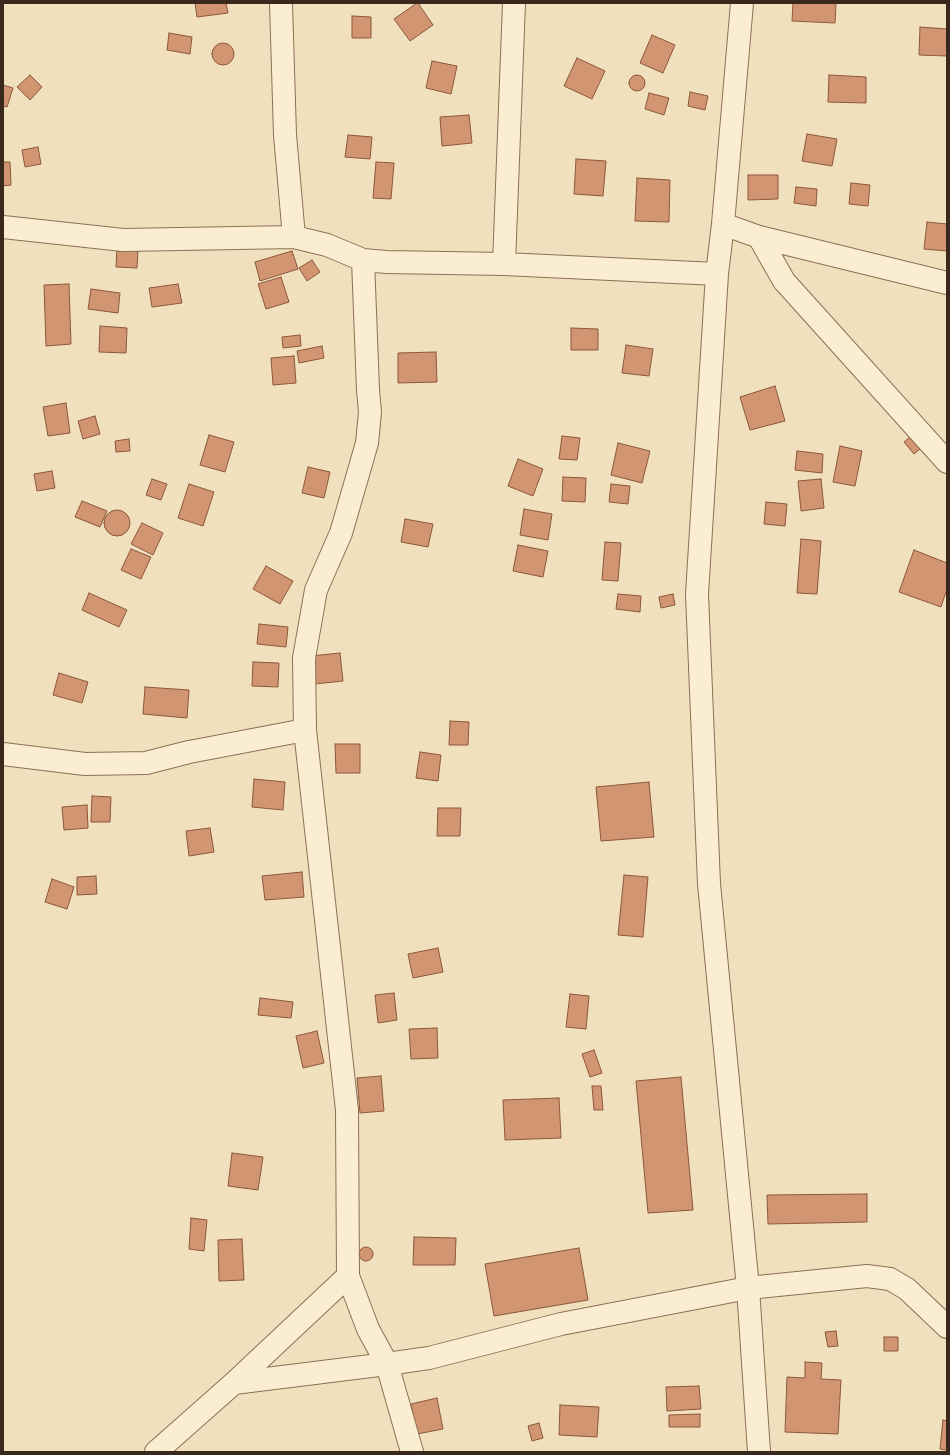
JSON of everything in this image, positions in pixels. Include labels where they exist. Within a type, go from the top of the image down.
[{"type":"street","points":[[281,3],[285,136],[294,237]]},
{"type":"street","points":[[504,264],[514,3]]},
{"type":"street","points":[[742,3],[723,224],[717,274],[697,594],[708,884],[748,1288],[759,1452]]},
{"type":"street","points":[[723,224],[759,237],[947,283]]},
{"type":"street","points":[[3,227],[123,240],[294,237],[327,245],[363,260],[388,262],[504,264],[717,274]]},
{"type":"street","points":[[759,237],[784,282],[947,462]]},
{"type":"street","points":[[363,260],[370,412],[368,436],[341,533],[316,590],[304,658],[305,730],[346,1110],[348,1276],[368,1329],[387,1364],[412,1452]]},
{"type":"street","points":[[3,754],[85,764],[146,763],[189,752],[305,730]]},
{"type":"street","points":[[156,1452],[234,1383],[348,1276]]},
{"type":"street","points":[[234,1383],[429,1358],[561,1324],[748,1288],[867,1276],[890,1279],[907,1289],[947,1327]]},
{"type":"building","points":[[195,3],[226,3],[228,13],[197,17]]},
{"type":"building","points":[[417,3],[433,25],[410,41],[394,19]]},
{"type":"building","points":[[793,3],[836,3],[835,23],[792,21]]},
{"type":"building","points":[[352,16],[371,17],[371,38],[352,38]]},
{"type":"building","points":[[920,27],[947,29],[947,56],[919,55]]},
{"type":"building","points":[[169,33],[192,37],[190,54],[167,50]]},
{"type":"building","points":[[652,35],[675,45],[663,73],[640,63]]},
{"type":"building","points":[[223,43],[231,46],[234,54],[231,62],[223,65],[215,62],[212,54],[215,46]]},
{"type":"building","points":[[577,58],[605,71],[592,99],[564,86]]},
{"type":"building","points":[[432,61],[457,66],[451,94],[426,88]]},
{"type":"building","points":[[30,75],[42,87],[30,100],[17,87]]},
{"type":"building","points":[[637,75],[643,77],[645,83],[643,89],[637,91],[631,89],[629,83],[631,77]]},
{"type":"building","points":[[829,75],[866,77],[866,103],[828,102]]},
{"type":"building","points":[[3,85],[13,88],[7,107],[3,106]]},
{"type":"building","points":[[690,92],[708,96],[705,110],[688,106]]},
{"type":"building","points":[[649,93],[669,98],[664,115],[645,109]]},
{"type":"building","points":[[469,115],[472,143],[442,146],[440,117]]},
{"type":"building","points":[[807,134],[837,139],[832,166],[802,161]]},
{"type":"building","points":[[348,135],[372,137],[370,159],[345,157]]},
{"type":"building","points":[[38,147],[41,164],[25,167],[22,150]]},
{"type":"building","points":[[576,159],[606,161],[603,196],[574,194]]},
{"type":"building","points":[[3,162],[10,162],[11,185],[3,186]]},
{"type":"building","points":[[376,162],[394,163],[391,199],[373,198]]},
{"type":"building","points":[[748,175],[778,175],[778,199],[748,200]]},
{"type":"building","points":[[637,178],[670,180],[669,222],[635,221]]},
{"type":"building","points":[[851,183],[870,185],[868,206],[849,204]]},
{"type":"building","points":[[796,187],[817,189],[816,206],[794,203]]},
{"type":"building","points":[[927,222],[947,224],[947,251],[924,249]]},
{"type":"building","points":[[117,247],[138,249],[137,268],[116,267]]},
{"type":"building","points":[[292,251],[298,269],[260,281],[255,262]]},
{"type":"building","points":[[312,260],[320,272],[307,281],[299,268]]},
{"type":"building","points":[[281,277],[289,302],[266,309],[258,284]]},
{"type":"building","points":[[69,284],[71,344],[46,346],[44,285]]},
{"type":"building","points":[[178,284],[182,303],[152,307],[149,288]]},
{"type":"building","points":[[91,289],[120,293],[118,313],[88,309]]},
{"type":"building","points":[[100,326],[127,328],[126,353],[99,352]]},
{"type":"building","points":[[571,328],[598,329],[598,350],[571,350]]},
{"type":"building","points":[[300,335],[301,346],[283,348],[282,337]]},
{"type":"building","points":[[626,345],[653,349],[649,376],[622,373]]},
{"type":"building","points":[[322,346],[324,358],[299,363],[297,351]]},
{"type":"building","points":[[436,352],[437,382],[398,383],[398,353]]},
{"type":"building","points":[[294,356],[296,383],[273,385],[271,358]]},
{"type":"building","points":[[775,386],[785,421],[750,430],[740,397]]},
{"type":"building","points":[[66,403],[70,433],[48,436],[43,407]]},
{"type":"building","points":[[95,416],[100,434],[83,439],[78,421]]},
{"type":"building","points":[[915,433],[925,445],[914,454],[904,442]]},
{"type":"building","points":[[209,435],[234,442],[225,472],[200,465]]},
{"type":"building","points":[[562,436],[580,438],[577,460],[559,459]]},
{"type":"building","points":[[129,439],[130,451],[116,452],[115,441]]},
{"type":"building","points":[[618,443],[650,451],[642,483],[611,475]]},
{"type":"building","points":[[840,446],[862,451],[855,486],[833,482]]},
{"type":"building","points":[[797,451],[823,454],[822,473],[795,470]]},
{"type":"building","points":[[518,459],[543,469],[533,496],[508,486]]},
{"type":"building","points":[[308,467],[330,472],[324,498],[302,493]]},
{"type":"building","points":[[52,471],[55,488],[37,491],[34,474]]},
{"type":"building","points":[[563,477],[586,478],[585,502],[562,501]]},
{"type":"building","points":[[152,479],[167,484],[161,500],[146,495]]},
{"type":"building","points":[[821,479],[824,508],[801,511],[798,481]]},
{"type":"building","points":[[189,484],[214,492],[203,526],[178,518]]},
{"type":"building","points":[[611,484],[630,486],[628,504],[609,502]]},
{"type":"building","points":[[82,501],[107,511],[100,527],[75,517]]},
{"type":"building","points":[[766,502],[787,504],[785,526],[764,524]]},
{"type":"building","points":[[524,509],[552,514],[548,540],[520,535]]},
{"type":"building","points":[[117,510],[126,514],[130,523],[126,532],[117,536],[108,532],[104,523],[108,514]]},
{"type":"building","points":[[405,519],[433,524],[428,547],[401,542]]},
{"type":"building","points":[[142,523],[163,533],[153,555],[131,544]]},
{"type":"building","points":[[801,539],[821,541],[817,594],[797,593]]},
{"type":"building","points":[[605,542],[621,543],[618,581],[602,580]]},
{"type":"building","points":[[518,545],[548,551],[543,577],[513,571]]},
{"type":"building","points":[[131,549],[151,557],[141,579],[121,570]]},
{"type":"building","points":[[914,550],[947,563],[947,589],[941,607],[899,592]]},
{"type":"building","points":[[266,566],[293,581],[280,604],[253,589]]},
{"type":"building","points":[[89,593],[127,610],[119,627],[82,610]]},
{"type":"building","points":[[618,594],[641,596],[640,612],[616,609]]},
{"type":"building","points":[[673,594],[675,605],[661,608],[659,597]]},
{"type":"building","points":[[259,624],[288,627],[286,647],[257,644]]},
{"type":"building","points":[[340,653],[343,681],[315,684],[311,656]]},
{"type":"building","points":[[253,662],[279,663],[278,687],[252,686]]},
{"type":"building","points":[[59,673],[88,682],[82,703],[53,695]]},
{"type":"building","points":[[145,687],[189,690],[187,718],[143,714]]},
{"type":"building","points":[[450,721],[469,722],[468,745],[449,745]]},
{"type":"building","points":[[335,744],[360,744],[360,773],[336,773]]},
{"type":"building","points":[[420,752],[441,755],[438,781],[416,778]]},
{"type":"building","points":[[254,779],[285,782],[283,810],[252,807]]},
{"type":"building","points":[[649,782],[654,837],[601,841],[596,787]]},
{"type":"building","points":[[92,796],[111,797],[110,822],[91,822]]},
{"type":"building","points":[[87,805],[88,828],[64,830],[62,807]]},
{"type":"building","points":[[438,808],[461,808],[460,836],[437,836]]},
{"type":"building","points":[[210,828],[214,852],[189,856],[186,831]]},
{"type":"building","points":[[302,872],[304,897],[265,900],[262,876]]},
{"type":"building","points":[[624,875],[648,877],[643,937],[618,935]]},
{"type":"building","points":[[96,876],[97,894],[77,895],[77,877]]},
{"type":"building","points":[[52,879],[74,887],[67,909],[45,902]]},
{"type":"building","points":[[438,948],[443,972],[413,978],[408,954]]},
{"type":"building","points":[[394,993],[397,1020],[378,1023],[375,995]]},
{"type":"building","points":[[570,994],[589,996],[586,1029],[566,1027]]},
{"type":"building","points":[[260,998],[293,1002],[291,1018],[258,1015]]},
{"type":"building","points":[[437,1028],[438,1058],[411,1059],[409,1029]]},
{"type":"building","points":[[317,1031],[324,1063],[303,1068],[296,1036]]},
{"type":"building","points":[[594,1050],[602,1073],[590,1077],[582,1054]]},
{"type":"building","points":[[381,1076],[384,1111],[360,1113],[357,1078]]},
{"type":"building","points":[[681,1077],[693,1210],[648,1213],[636,1081]]},
{"type":"building","points":[[592,1086],[601,1086],[603,1110],[594,1110]]},
{"type":"building","points":[[559,1098],[561,1138],[505,1140],[503,1100]]},
{"type":"building","points":[[232,1153],[263,1157],[258,1190],[228,1186]]},
{"type":"building","points":[[867,1194],[867,1222],[768,1224],[767,1195]]},
{"type":"building","points":[[191,1218],[207,1220],[204,1251],[189,1249]]},
{"type":"building","points":[[414,1237],[456,1238],[455,1265],[413,1265]]},
{"type":"building","points":[[242,1239],[244,1280],[219,1281],[218,1240]]},
{"type":"building","points":[[366,1247],[371,1249],[373,1254],[371,1259],[366,1261],[361,1259],[359,1254],[361,1249]]},
{"type":"building","points":[[579,1248],[588,1300],[494,1316],[485,1264]]},
{"type":"building","points":[[836,1331],[838,1346],[828,1347],[825,1332]]},
{"type":"building","points":[[884,1337],[898,1337],[898,1351],[884,1351]]},
{"type":"building","points":[[805,1362],[822,1363],[821,1379],[841,1380],[838,1434],[785,1432],[787,1377],[805,1378]]},
{"type":"building","points":[[699,1386],[701,1409],[667,1411],[666,1387]]},
{"type":"building","points":[[437,1398],[443,1429],[417,1434],[411,1404]]},
{"type":"building","points":[[560,1405],[599,1407],[597,1437],[559,1435]]},
{"type":"building","points":[[700,1414],[700,1427],[669,1427],[669,1415]]},
{"type":"building","points":[[943,1420],[947,1421],[947,1450],[940,1449]]},
{"type":"building","points":[[539,1423],[543,1438],[532,1441],[528,1426]]}]
